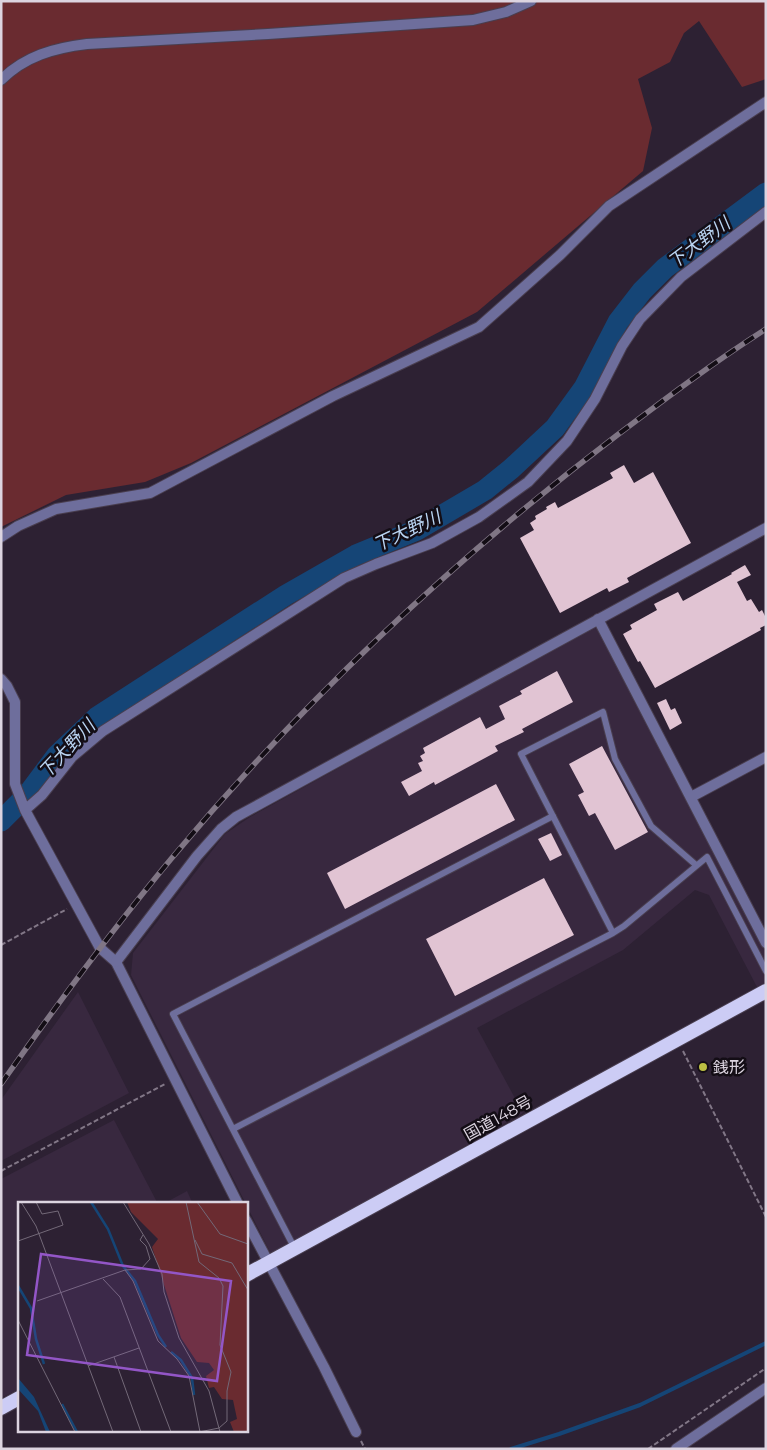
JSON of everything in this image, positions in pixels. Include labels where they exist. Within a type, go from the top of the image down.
[{"type":"highway","name":"国道148号","points":[[248,1275],[766,991]]},
{"type":"highway","points":[[1,1408],[18,1399]]},
{"type":"street","points":[[1,80],[30,58],[63,47],[455,22],[489,17],[531,1]]},
{"type":"street","points":[[1,537],[18,526],[56,510],[150,493],[333,396],[479,327],[560,255],[609,206],[766,102]]},
{"type":"street","points":[[25,810],[42,795],[72,757],[103,731],[344,578],[432,543],[479,517],[528,482],[567,441],[595,399],[622,346],[640,319],[681,277],[766,212]]},
{"type":"street","points":[[116,962],[197,856],[221,829],[236,817],[766,528]]},
{"type":"street","points":[[598,619],[766,943]]},
{"type":"street","points":[[1,679],[15,702],[15,784],[25,810],[100,948],[116,962],[237,1202]]},
{"type":"street","points":[[690,797],[766,757]]},
{"type":"street","points":[[248,1224],[324,1367],[356,1432]]},
{"type":"street","points":[[676,1449],[766,1388]]},
{"type":"lane","points":[[613,933],[521,754],[603,712],[615,759],[651,826],[696,865]]},
{"type":"lane","points":[[295,1249],[173,1014],[553,816]]},
{"type":"lane","points":[[233,1129],[613,933],[707,857],[766,971]]},
{"type":"path","points":[[1,945],[76,904]]},
{"type":"path","points":[[677,1040],[766,1217]]},
{"type":"path","points":[[1,1171],[174,1079]]},
{"type":"path","points":[[648,1449],[766,1368]]},
{"type":"shaded area","points":[[1,1],[766,1],[766,79],[742,87],[699,21],[684,33],[670,62],[638,79],[652,128],[643,171],[477,312],[191,463],[145,482],[66,495],[1,527]]},
{"type":"shaded area","points":[[596,626],[766,949],[766,982],[757,987],[709,895],[695,890],[623,950],[477,1028],[523,1113],[272,1256],[248,1208],[248,1202],[245,1202],[131,975],[133,953],[225,834],[250,817]]},
{"type":"shaded area","points":[[78,992],[129,1093],[1,1161],[1,1100]]},
{"type":"shaded area","points":[[114,1120],[157,1202],[18,1202],[18,1390],[1,1398],[1,1179]]},
{"type":"shaded area","points":[[187,1191],[192,1202],[167,1202]]},
{"type":"building","points":[[624,465],[634,483],[653,472],[691,543],[627,578],[629,582],[609,592],[607,588],[560,613],[520,538],[534,530],[530,523],[536,519],[535,516],[547,509],[546,507],[555,502],[558,508],[613,478],[610,473]]},
{"type":"building","points":[[745,565],[751,575],[737,582],[747,601],[751,599],[759,612],[762,610],[766,618],[766,625],[760,628],[761,630],[655,688],[623,634],[632,629],[630,625],[657,610],[654,604],[678,592],[683,601]]},
{"type":"building","points":[[557,671],[573,702],[522,729],[524,732],[495,746],[498,751],[435,785],[434,782],[409,796],[401,782],[422,771],[418,763],[423,761],[420,756],[425,753],[423,748],[480,717],[486,729],[505,719],[499,706],[522,694],[520,691]]},
{"type":"building","points":[[666,699],[671,710],[675,708],[682,723],[670,730],[657,703]]},
{"type":"building","points":[[602,746],[648,832],[615,850],[595,813],[589,816],[578,795],[584,792],[569,764]]},
{"type":"building","points":[[496,784],[515,820],[345,909],[327,873]]},
{"type":"building","points":[[551,833],[562,855],[550,861],[538,839]]},
{"type":"building","points":[[544,878],[574,935],[455,996],[426,939]]},
{"type":"waterway","name":"下大野川","points":[[1,821],[28,794],[57,755],[97,717],[286,595],[356,555],[417,530],[485,490],[511,469],[555,428],[584,388],[618,322],[642,291],[665,268],[766,193]]},
{"type":"waterway","points":[[511,1449],[640,1405],[766,1343]]},
{"type":"railway","points":[[1,1084],[84,970],[171,859],[221,801],[326,689],[438,583],[555,483],[671,395],[766,329]]},
{"type":"place","name":"銭形","points":[[703,1067]]}]
